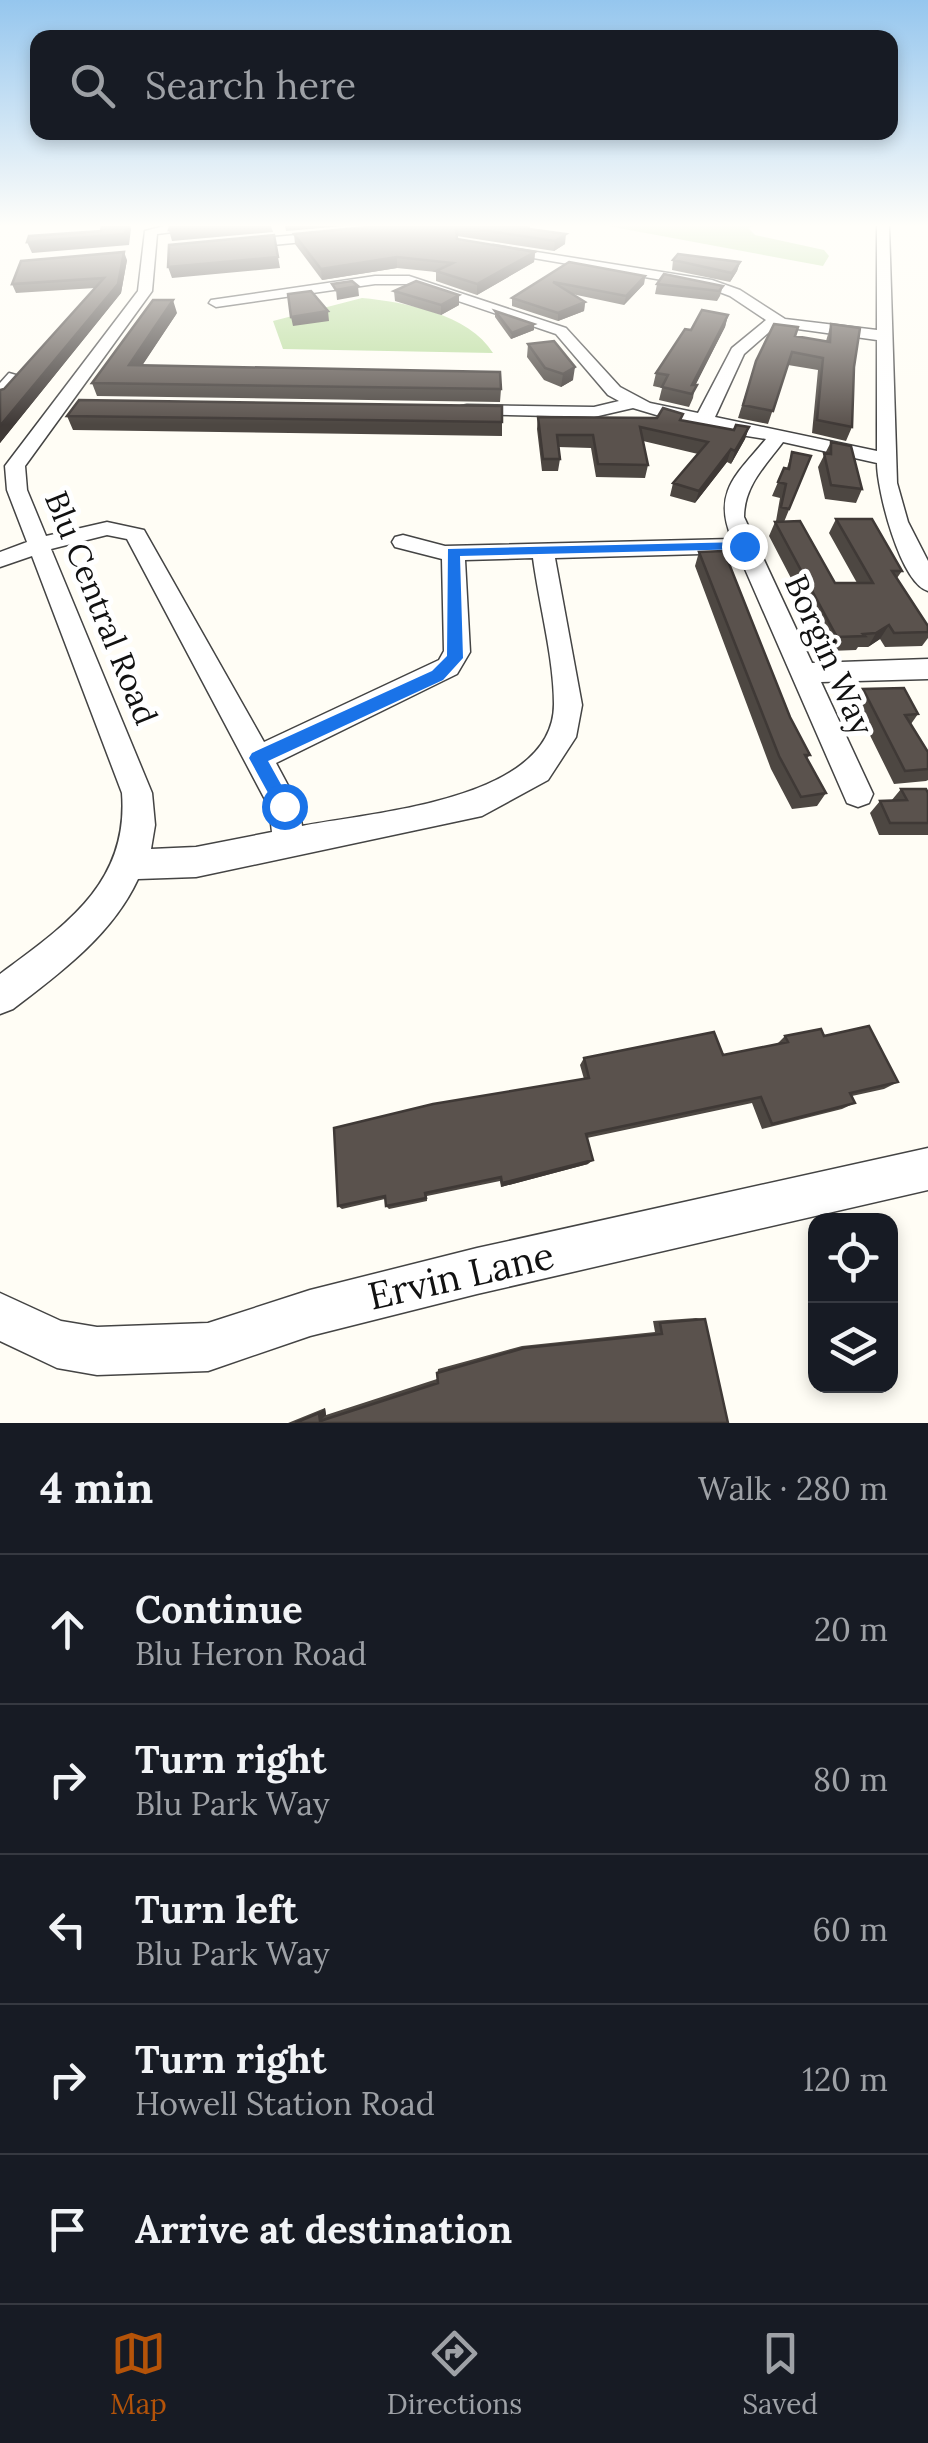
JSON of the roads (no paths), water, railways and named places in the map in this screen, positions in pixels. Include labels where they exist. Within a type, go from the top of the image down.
[{"type":"street","name":"Blu Central Road","points":[[0,996],[71,939],[104,902],[128,866],[139,834],[137,794],[17,490],[15,466],[10,460],[70,404],[143,292]]},
{"type":"street","points":[[216,303],[289,292]]},
{"type":"street","points":[[446,292],[561,331],[609,386],[634,403],[702,422],[886,459]]},
{"type":"street","points":[[730,292],[774,320],[793,326],[886,336]]},
{"type":"street","points":[[885,292],[888,494],[897,522],[928,583]]},
{"type":"street","points":[[702,422],[740,348],[760,327],[774,320]]},
{"type":"street","points":[[0,394],[14,377]]},
{"type":"street","points":[[444,409],[594,412],[634,403]]},
{"type":"street","name":"Borgin Way","points":[[777,437],[731,502],[744,546],[858,794]]},
{"type":"street","points":[[0,560],[102,528],[129,530],[136,535],[284,806],[289,843]]},
{"type":"street","points":[[403,542],[426,551],[453,552],[744,546]]},
{"type":"street","points":[[128,866],[172,866],[482,803],[526,780],[548,760],[562,737],[568,705],[543,551]]},
{"type":"street","points":[[258,758],[448,668],[456,652],[453,552]]},
{"type":"street","points":[[801,674],[928,669]]},
{"type":"street","name":"Ervin Lane","points":[[0,1316],[57,1344],[97,1351],[208,1347],[310,1313],[477,1271],[928,1169]]}]
